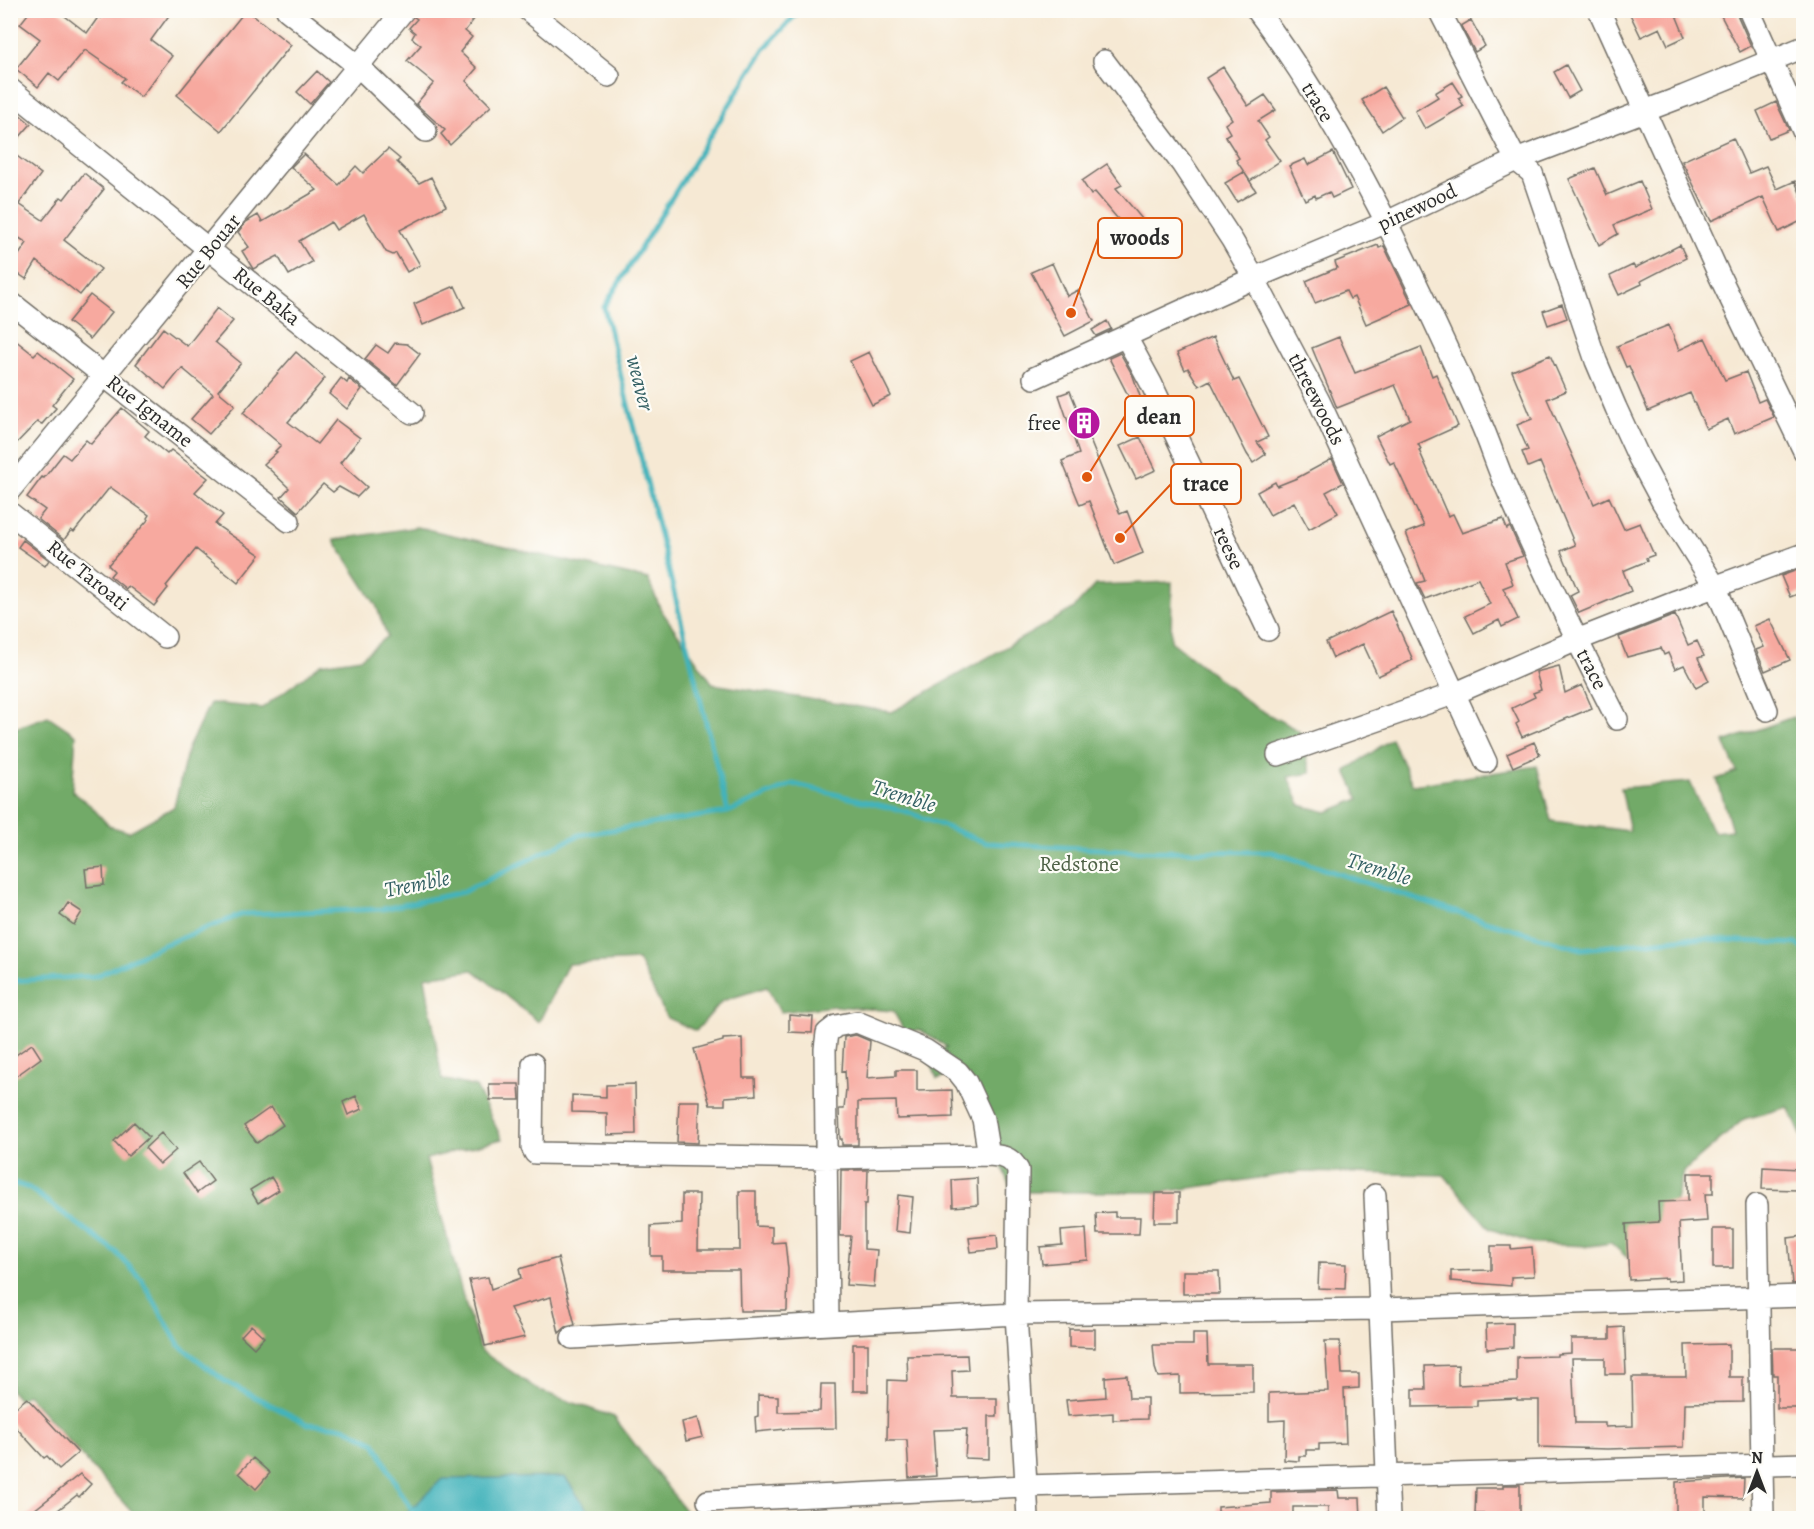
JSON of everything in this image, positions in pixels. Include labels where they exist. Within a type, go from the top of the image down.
[{"type":"street","points":[[287,10],[358,66],[426,131]]},
{"type":"street","name":"Rue Bouar","points":[[10,490],[404,10]]},
{"type":"street","points":[[528,10],[609,76]]},
{"type":"street","name":"trace","points":[[1257,10],[1321,104],[1387,222],[1481,424],[1506,488],[1577,640],[1617,719]]},
{"type":"street","points":[[1439,10],[1516,160],[1532,173],[1538,185],[1596,361],[1639,458],[1663,503],[1716,588],[1767,710]]},
{"type":"street","points":[[1599,10],[1720,277],[1803,451]]},
{"type":"street","points":[[1749,10],[1803,133]]},
{"type":"street","name":"pinewood","points":[[1034,378],[1254,278],[1387,222],[1516,160],[1803,47]]},
{"type":"street","name":"threewoods","points":[[1104,62],[1182,164],[1254,278],[1319,401],[1486,762]]},
{"type":"street","name":"Rue Baka","points":[[10,89],[412,413]]},
{"type":"street","name":"Rue Igname","points":[[10,302],[289,520]]},
{"type":"street","name":"reese","points":[[1126,337],[1151,383],[1268,630]]},
{"type":"street","name":"Rue Taroati","points":[[10,513],[165,638]]},
{"type":"street","points":[[1278,755],[1456,693],[1577,640],[1803,554]]},
{"type":"street","points":[[828,1324],[825,1049],[827,1033],[836,1026],[857,1022],[925,1050],[958,1072],[966,1082],[983,1119],[989,1155]]},
{"type":"street","points":[[533,1064],[532,1147],[535,1153],[826,1158],[989,1155],[1010,1158],[1018,1170],[1016,1314],[1028,1518]]},
{"type":"street","points":[[1376,1195],[1389,1518]]},
{"type":"street","points":[[1757,1205],[1762,1518]]},
{"type":"street","points":[[572,1338],[1016,1314],[1380,1309],[1803,1296]]},
{"type":"street","points":[[708,1501],[1025,1486],[1803,1464]]},
{"type":"green space","name":"Redstone","points":[[417,527],[648,579],[661,610],[713,684],[892,712],[1073,609],[1095,585],[1172,582],[1171,641],[1253,706],[1299,731],[1311,773],[1288,777],[1300,805],[1327,812],[1359,799],[1346,771],[1391,739],[1413,785],[1537,766],[1551,821],[1630,831],[1621,788],[1690,782],[1713,832],[1732,830],[1717,779],[1737,772],[1724,742],[1793,717],[1804,738],[1803,1139],[1788,1107],[1744,1119],[1683,1172],[1662,1256],[1640,1269],[1611,1243],[1590,1246],[1535,1244],[1490,1229],[1444,1175],[1301,1172],[1162,1192],[1012,1192],[964,1071],[937,1079],[929,1057],[947,1047],[920,1030],[905,1032],[893,1011],[835,1006],[780,1012],[767,987],[722,1001],[696,1031],[667,1018],[638,960],[568,964],[539,1022],[473,970],[425,977],[442,1079],[476,1087],[502,1139],[426,1159],[464,1300],[481,1351],[540,1391],[614,1417],[687,1513],[688,1518],[137,1518],[27,1394],[19,1400],[11,1391],[10,730],[48,716],[76,735],[72,791],[91,806],[109,826],[129,832],[174,807],[188,748],[210,703],[262,708],[321,664],[361,658],[387,636],[376,605],[334,540]]},
{"type":"water","points":[[565,1477],[593,1518],[412,1518],[408,1512],[442,1479]]},
{"type":"building","points":[[31,10],[57,10],[87,33],[99,16],[101,18],[107,10],[173,10],[151,40],[172,56],[141,97],[121,82],[125,78],[85,50],[59,81],[49,73],[38,87],[16,69],[40,39],[20,24]]},
{"type":"building","points":[[246,10],[291,45],[221,131],[177,95]]},
{"type":"building","points":[[417,10],[481,10],[465,31],[472,37],[460,52],[477,68],[466,81],[491,106],[450,145],[441,134],[445,130],[416,104],[434,83],[407,61],[421,45],[412,38],[415,33],[409,28],[417,19],[414,17]]},
{"type":"building","points":[[1628,10],[1674,10],[1685,37],[1668,45],[1660,28],[1641,37]]},
{"type":"building","points":[[1718,10],[1735,10],[1751,46],[1740,52]]},
{"type":"building","points":[[1471,20],[1485,46],[1475,52],[1461,26]]},
{"type":"building","points":[[1566,65],[1580,91],[1568,98],[1554,72]]},
{"type":"building","points":[[1223,67],[1248,106],[1265,95],[1276,110],[1258,121],[1269,137],[1265,140],[1280,161],[1250,181],[1236,160],[1239,158],[1225,136],[1230,133],[1225,124],[1232,119],[1206,78]]},
{"type":"building","points":[[317,71],[329,82],[310,104],[297,92]]},
{"type":"building","points":[[1453,82],[1462,96],[1458,98],[1464,106],[1425,129],[1415,111],[1438,97],[1435,93]]},
{"type":"building","points":[[1383,87],[1402,117],[1382,131],[1362,100]]},
{"type":"building","points":[[1776,102],[1789,130],[1769,138],[1757,111]]},
{"type":"building","points":[[19,114],[31,124],[10,148],[10,124]]},
{"type":"building","points":[[1733,138],[1749,173],[1766,166],[1777,189],[1795,181],[1803,200],[1803,220],[1779,232],[1763,197],[1711,221],[1682,161]]},
{"type":"building","points":[[388,149],[400,159],[397,162],[419,183],[431,177],[446,206],[400,230],[420,265],[407,272],[396,253],[393,255],[386,252],[364,214],[336,230],[331,222],[299,241],[312,262],[289,275],[278,256],[253,269],[242,251],[249,247],[238,232],[246,222],[258,215],[262,222],[317,190],[291,167],[304,154],[339,185],[356,166],[363,173]]},
{"type":"building","points":[[10,151],[41,174],[19,204],[43,220],[61,197],[64,199],[84,173],[104,189],[64,240],[101,269],[80,295],[37,261],[26,279],[10,268],[27,243],[10,232]]},
{"type":"building","points":[[1333,152],[1351,189],[1332,198],[1329,192],[1305,200],[1289,166],[1305,159],[1308,165]]},
{"type":"building","points":[[1107,164],[1122,185],[1116,188],[1143,220],[1128,231],[1095,192],[1091,195],[1082,181]]},
{"type":"building","points":[[1595,168],[1607,195],[1640,181],[1652,209],[1614,225],[1618,234],[1599,245],[1569,179]]},
{"type":"building","points":[[1244,172],[1256,191],[1237,202],[1225,183]]},
{"type":"building","points":[[1378,245],[1379,248],[1384,246],[1412,304],[1366,324],[1354,297],[1350,299],[1346,291],[1315,303],[1306,281],[1337,268],[1335,262]]},
{"type":"building","points":[[1680,245],[1686,258],[1619,295],[1610,276],[1633,265],[1635,268]]},
{"type":"building","points":[[1052,263],[1067,296],[1078,290],[1094,321],[1065,336],[1031,272]]},
{"type":"building","points":[[455,286],[465,307],[423,325],[414,304]]},
{"type":"building","points":[[90,295],[112,312],[90,339],[68,322]]},
{"type":"building","points":[[1562,304],[1567,318],[1548,325],[1543,311]]},
{"type":"building","points":[[217,308],[233,321],[215,342],[241,363],[218,391],[235,405],[209,434],[191,419],[213,394],[182,368],[165,389],[136,364],[163,328],[187,346]]},
{"type":"building","points":[[1107,321],[1111,329],[1096,336],[1092,330]]},
{"type":"building","points":[[1669,325],[1679,350],[1705,338],[1725,380],[1746,372],[1758,402],[1765,399],[1774,417],[1734,434],[1728,419],[1706,429],[1690,393],[1648,411],[1629,366],[1626,367],[1617,346]]},
{"type":"building","points":[[10,336],[34,355],[38,351],[73,379],[52,405],[56,408],[42,424],[37,422],[10,450]]},
{"type":"building","points":[[1213,337],[1234,381],[1239,379],[1268,437],[1257,442],[1266,454],[1253,463],[1210,380],[1199,386],[1188,368],[1185,370],[1177,353]]},
{"type":"building","points":[[1339,337],[1355,373],[1421,347],[1432,376],[1436,374],[1458,426],[1418,444],[1421,449],[1419,450],[1448,516],[1453,514],[1462,533],[1503,519],[1507,529],[1510,527],[1523,556],[1505,562],[1513,584],[1503,588],[1518,619],[1502,627],[1499,620],[1474,633],[1465,616],[1490,604],[1478,579],[1425,599],[1417,583],[1425,581],[1406,533],[1424,526],[1394,462],[1390,464],[1376,436],[1410,419],[1395,385],[1337,408],[1312,348]]},
{"type":"building","points":[[395,343],[407,344],[420,354],[397,385],[365,359],[376,345],[388,353]]},
{"type":"building","points":[[296,352],[325,378],[288,422],[317,444],[336,420],[360,438],[340,463],[367,487],[357,497],[339,487],[333,492],[323,484],[298,512],[281,497],[289,488],[264,464],[281,445],[243,413]]},
{"type":"building","points":[[869,352],[891,396],[872,405],[850,361]]},
{"type":"building","points":[[1120,353],[1133,376],[1142,402],[1133,405],[1109,358]]},
{"type":"building","points":[[1550,355],[1566,391],[1547,399],[1594,504],[1609,497],[1624,529],[1640,523],[1654,555],[1646,558],[1647,561],[1623,571],[1631,591],[1579,613],[1570,595],[1578,591],[1561,551],[1575,545],[1540,462],[1528,467],[1522,452],[1528,450],[1517,425],[1532,419],[1512,371]]},
{"type":"building","points":[[341,378],[347,383],[349,379],[362,389],[347,409],[329,394]]},
{"type":"building","points":[[1070,391],[1120,514],[1127,511],[1143,553],[1114,565],[1089,501],[1080,505],[1062,461],[1079,454],[1059,395]]},
{"type":"building","points":[[122,408],[149,431],[145,436],[167,454],[171,450],[208,478],[195,492],[223,515],[215,524],[260,555],[238,583],[196,549],[166,586],[168,588],[154,606],[128,586],[126,589],[110,576],[114,571],[108,565],[148,520],[149,515],[110,487],[74,532],[71,530],[64,540],[38,519],[45,510],[27,497],[42,477],[44,478],[63,454],[70,459],[86,440],[91,444]]},
{"type":"building","points":[[1140,437],[1156,470],[1136,479],[1120,446]]},
{"type":"building","points":[[1332,459],[1343,483],[1326,492],[1338,513],[1309,529],[1294,502],[1270,515],[1257,492],[1275,482],[1277,486],[1297,478]]},
{"type":"building","points":[[23,540],[49,560],[45,566],[18,547]]},
{"type":"building","points":[[1800,569],[1803,577],[1803,592],[1790,597],[1781,576]]},
{"type":"building","points":[[1391,611],[1413,660],[1378,676],[1363,644],[1333,658],[1326,642]]},
{"type":"building","points":[[1675,615],[1688,645],[1697,641],[1704,656],[1698,658],[1709,681],[1696,688],[1684,665],[1675,669],[1668,653],[1664,655],[1661,648],[1627,657],[1619,637]]},
{"type":"building","points":[[1770,619],[1790,660],[1765,671],[1756,650],[1764,647],[1754,626]]},
{"type":"building","points":[[1559,666],[1565,693],[1582,685],[1592,708],[1522,737],[1516,724],[1519,722],[1512,708],[1535,697],[1533,693],[1541,690],[1536,672]]},
{"type":"building","points":[[1534,742],[1540,755],[1513,767],[1507,754]]},
{"type":"building","points":[[103,867],[104,885],[87,887],[85,869]]},
{"type":"building","points":[[68,903],[82,912],[74,925],[60,915]]},
{"type":"building","points":[[789,1015],[813,1017],[812,1033],[789,1032]]},
{"type":"building","points":[[856,1035],[870,1041],[867,1078],[896,1076],[896,1070],[917,1070],[917,1091],[952,1090],[953,1117],[897,1119],[896,1101],[858,1102],[858,1145],[842,1145],[839,1109],[844,1109],[846,1089],[845,1071],[842,1072],[844,1037]]},
{"type":"building","points":[[742,1038],[743,1078],[755,1078],[756,1095],[725,1097],[725,1105],[710,1105],[694,1049],[723,1041],[723,1039]]},
{"type":"building","points":[[32,1044],[41,1058],[16,1076],[10,1068],[10,1059]]},
{"type":"building","points":[[489,1084],[519,1084],[520,1100],[490,1100]]},
{"type":"building","points":[[635,1084],[636,1134],[607,1135],[607,1113],[572,1112],[572,1095],[606,1097],[606,1085]]},
{"type":"building","points":[[356,1096],[362,1109],[348,1115],[343,1102]]},
{"type":"building","points":[[679,1101],[700,1101],[698,1143],[677,1142]]},
{"type":"building","points":[[271,1107],[283,1125],[257,1143],[244,1126]]},
{"type":"building","points":[[134,1122],[149,1137],[128,1156],[114,1141]]},
{"type":"building","points":[[161,1133],[176,1150],[160,1164],[145,1148]]},
{"type":"building","points":[[199,1162],[213,1181],[197,1193],[183,1173]]},
{"type":"building","points":[[1763,1167],[1799,1169],[1798,1190],[1762,1189]]},
{"type":"building","points":[[841,1170],[868,1170],[867,1204],[864,1204],[864,1249],[877,1250],[874,1287],[846,1285],[851,1236],[840,1236]]},
{"type":"building","points":[[1688,1173],[1713,1173],[1713,1194],[1705,1194],[1707,1221],[1679,1223],[1682,1280],[1667,1281],[1667,1278],[1629,1280],[1626,1224],[1659,1222],[1658,1202],[1688,1201]]},
{"type":"building","points":[[271,1177],[279,1190],[258,1203],[250,1190]]},
{"type":"building","points":[[977,1178],[978,1205],[953,1207],[952,1180]]},
{"type":"building","points":[[739,1191],[756,1191],[756,1226],[772,1227],[772,1243],[785,1242],[788,1269],[787,1311],[740,1311],[739,1270],[662,1270],[662,1256],[651,1256],[651,1226],[682,1224],[682,1194],[699,1194],[698,1250],[740,1250]]},
{"type":"building","points":[[1155,1193],[1179,1193],[1179,1222],[1154,1222]]},
{"type":"building","points":[[898,1195],[913,1197],[910,1233],[895,1231]]},
{"type":"building","points":[[1115,1212],[1115,1217],[1140,1217],[1139,1234],[1097,1234],[1096,1213]]},
{"type":"building","points":[[1086,1229],[1088,1260],[1042,1264],[1040,1247],[1062,1245],[1061,1231]]},
{"type":"building","points":[[1713,1229],[1733,1229],[1733,1268],[1713,1268]]},
{"type":"building","points":[[997,1235],[998,1249],[971,1252],[969,1238]]},
{"type":"building","points":[[1803,1236],[1803,1283],[1792,1284],[1788,1238]]},
{"type":"building","points":[[1491,1246],[1511,1246],[1511,1249],[1532,1247],[1534,1276],[1511,1277],[1511,1286],[1451,1281],[1451,1271],[1491,1270]]},
{"type":"building","points":[[558,1258],[575,1325],[566,1327],[559,1333],[551,1297],[510,1308],[525,1337],[485,1346],[469,1280],[488,1277],[491,1289],[521,1278],[519,1269]]},
{"type":"building","points":[[1319,1263],[1346,1264],[1345,1289],[1318,1288]]},
{"type":"building","points":[[1183,1271],[1219,1271],[1220,1294],[1183,1294]]},
{"type":"building","points":[[1513,1323],[1513,1347],[1487,1349],[1486,1324]]},
{"type":"building","points":[[251,1325],[264,1337],[254,1348],[241,1336]]},
{"type":"building","points":[[1624,1327],[1626,1374],[1605,1374],[1605,1358],[1572,1358],[1575,1423],[1605,1423],[1605,1427],[1633,1426],[1632,1377],[1686,1377],[1685,1345],[1729,1344],[1729,1377],[1743,1377],[1743,1402],[1685,1403],[1684,1447],[1607,1449],[1539,1447],[1539,1400],[1517,1400],[1517,1398],[1477,1400],[1477,1406],[1413,1407],[1413,1389],[1426,1389],[1425,1366],[1458,1365],[1458,1385],[1517,1382],[1517,1357],[1557,1356],[1557,1354],[1571,1353],[1571,1339],[1610,1339],[1610,1328]]},
{"type":"building","points":[[1069,1329],[1095,1329],[1095,1348],[1069,1347]]},
{"type":"building","points":[[1193,1334],[1207,1334],[1208,1364],[1253,1364],[1253,1392],[1180,1393],[1180,1376],[1158,1377],[1153,1345],[1193,1345]]},
{"type":"building","points":[[1325,1341],[1340,1341],[1342,1374],[1359,1374],[1359,1388],[1344,1389],[1346,1443],[1319,1444],[1319,1450],[1306,1450],[1306,1456],[1299,1456],[1299,1461],[1284,1460],[1285,1420],[1269,1421],[1269,1393],[1328,1391]]},
{"type":"building","points":[[853,1344],[868,1344],[868,1391],[853,1391]]},
{"type":"building","points":[[1772,1348],[1803,1348],[1803,1408],[1777,1408],[1777,1375],[1773,1375]]},
{"type":"building","points":[[967,1355],[968,1370],[952,1371],[953,1398],[997,1398],[997,1416],[989,1416],[989,1459],[965,1458],[967,1429],[933,1430],[936,1476],[909,1478],[907,1440],[887,1440],[888,1380],[908,1381],[907,1356]]},
{"type":"building","points":[[1127,1375],[1129,1398],[1147,1398],[1147,1419],[1113,1420],[1113,1413],[1068,1416],[1066,1400],[1106,1397],[1105,1377]]},
{"type":"building","points":[[821,1384],[835,1384],[836,1428],[756,1432],[755,1417],[758,1416],[758,1395],[778,1396],[778,1412],[820,1411]]},
{"type":"building","points":[[27,1398],[78,1453],[59,1469],[47,1456],[44,1458],[10,1421],[10,1412]]},
{"type":"building","points":[[698,1418],[703,1437],[686,1441],[682,1422]]},
{"type":"building","points":[[253,1458],[270,1473],[256,1489],[239,1473]]},
{"type":"building","points":[[80,1474],[91,1484],[79,1497],[77,1495],[48,1518],[24,1518]]},
{"type":"building","points":[[1744,1478],[1743,1498],[1705,1497],[1705,1518],[1676,1518],[1676,1482]]},
{"type":"building","points":[[1503,1485],[1520,1485],[1520,1518],[1503,1518],[1503,1514],[1475,1514],[1476,1488],[1503,1488]]},
{"type":"building","points":[[1338,1490],[1339,1498],[1360,1498],[1361,1518],[1328,1518],[1328,1507],[1293,1507],[1293,1518],[1218,1518],[1218,1507],[1271,1503],[1271,1492]]},
{"type":"waterway","name":"weaver","points":[[728,812],[604,307],[764,49],[800,10]]},
{"type":"waterway","name":"Tremble","points":[[10,981],[96,976],[163,945],[243,914],[383,909],[463,892],[579,835],[728,812],[793,784],[908,812],[987,843],[1138,851],[1272,852],[1455,912],[1581,949],[1687,938],[1797,944],[1804,949]]},
{"type":"waterway","points":[[10,1182],[29,1188],[117,1253],[142,1280],[179,1345],[226,1382],[308,1424],[344,1427],[375,1443],[400,1492],[419,1518]]},
{"type":"place","name":"woods","points":[[1071,313]]},
{"type":"place","name":"free","points":[[1084,423]]},
{"type":"place","name":"dean","points":[[1087,477]]},
{"type":"place","name":"trace","points":[[1120,538]]}]
